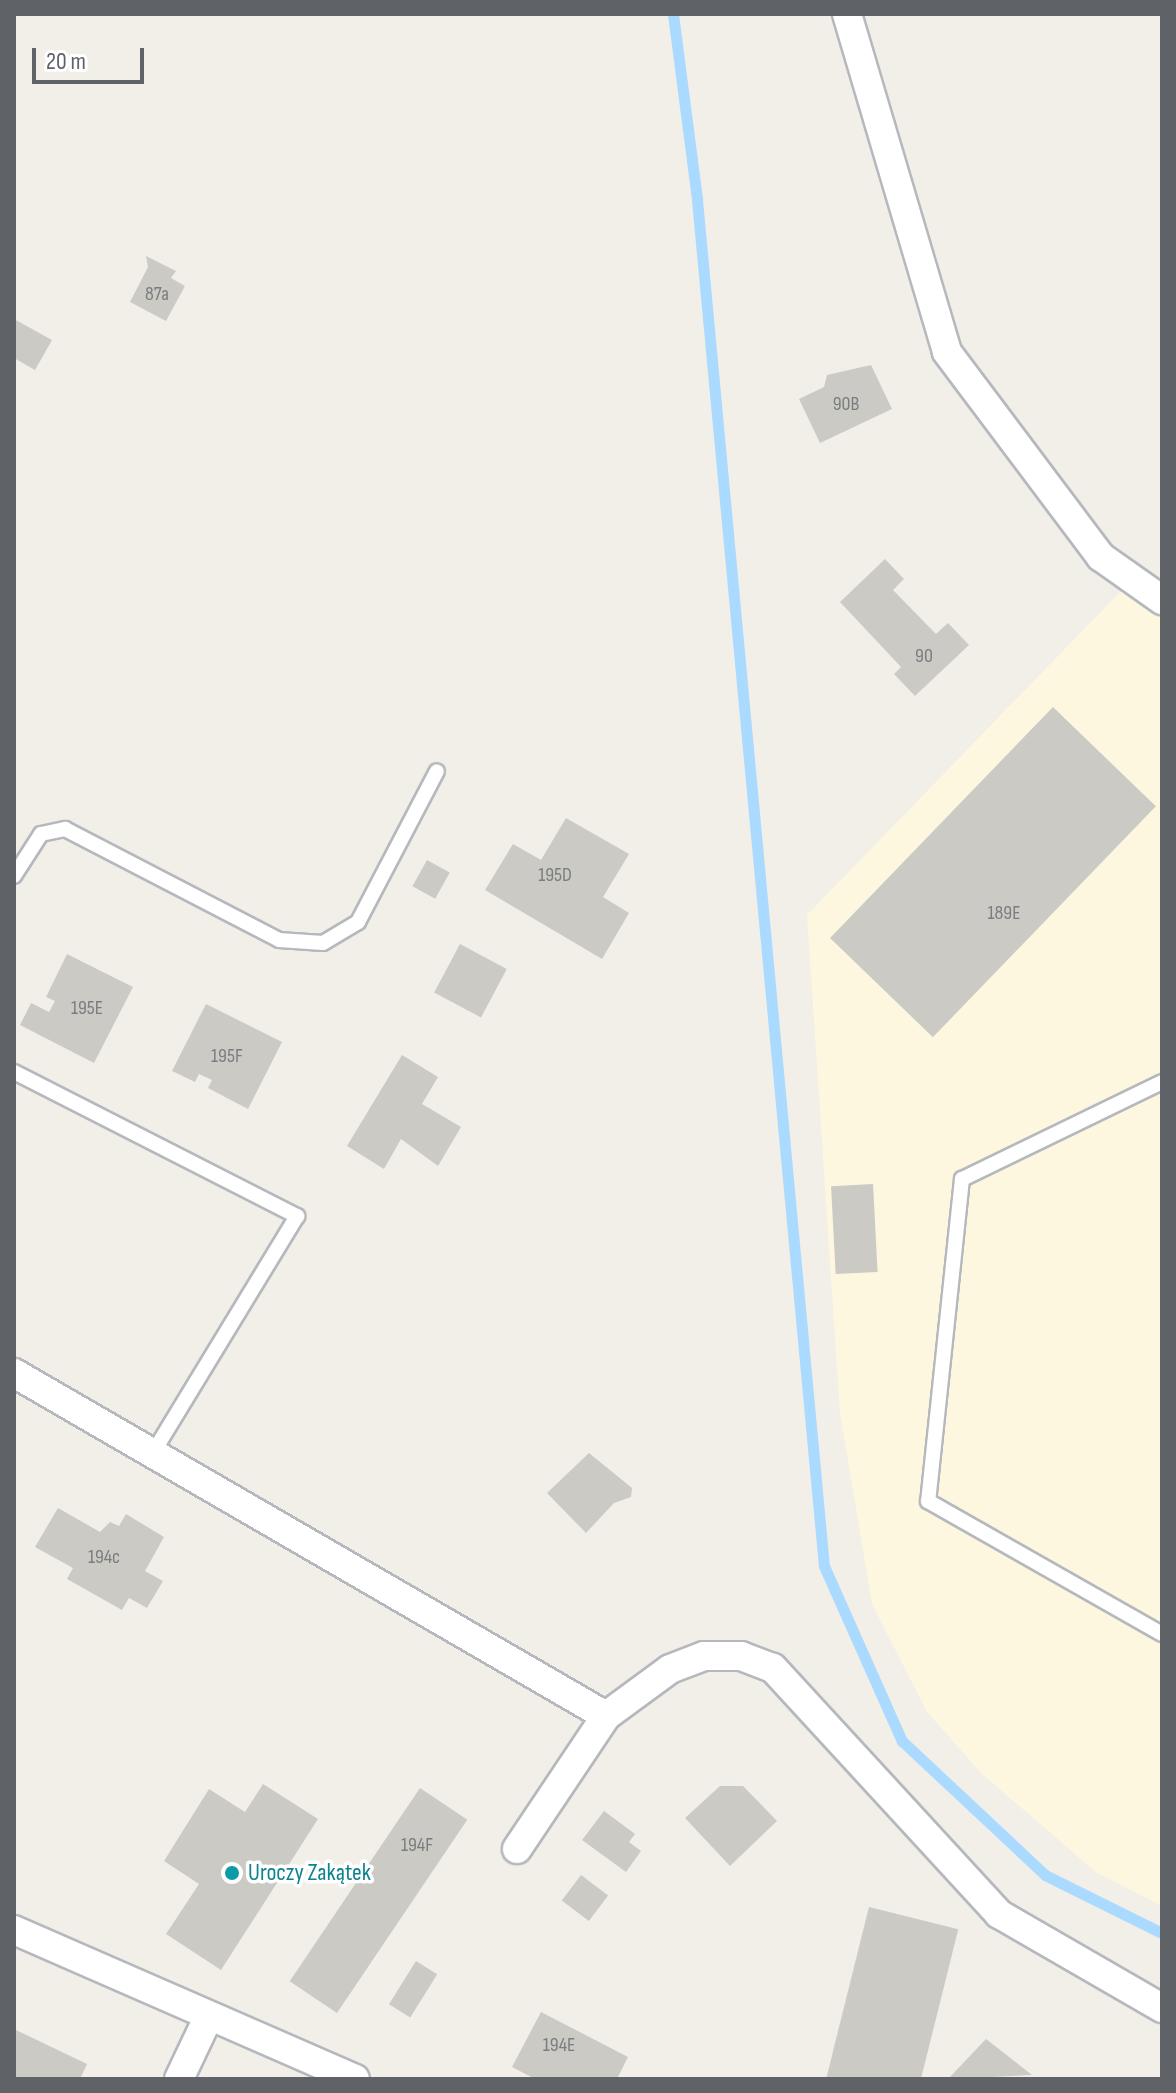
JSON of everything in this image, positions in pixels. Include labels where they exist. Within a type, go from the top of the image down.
[{"type":"street","points":[[847,14],[947,352],[1101,557],[1162,600]]},
{"type":"street","points":[[14,1373],[606,1716]]},
{"type":"street","points":[[517,1849],[606,1716],[648,1683],[704,1656],[741,1656],[773,1668],[999,1914],[1162,2008]]},
{"type":"street","points":[[14,1930],[208,2018],[355,2079]]},
{"type":"street","points":[[179,2079],[208,2018]]},
{"type":"lane","points":[[14,876],[41,834],[65,829],[279,940],[323,943],[358,922],[437,771]]},
{"type":"lane","points":[[14,1072],[297,1216],[153,1453]]},
{"type":"lane","points":[[1162,1082],[962,1179],[928,1501],[1162,1634]]},
{"type":"shaded area","points":[[1124,588],[1162,616],[1162,1906],[1096,1872],[982,1774],[927,1712],[872,1604],[840,1413],[807,915]]},
{"type":"building","points":[[146,256],[176,271],[171,278],[185,286],[166,321],[130,302],[148,267]]},
{"type":"building","points":[[14,319],[52,340],[35,370],[14,358]]},
{"type":"building","points":[[871,365],[892,409],[820,443],[799,399],[824,387],[827,375]]},
{"type":"building","points":[[885,559],[904,579],[893,590],[936,634],[948,623],[969,645],[915,696],[894,674],[901,667],[840,602]]},
{"type":"building","points":[[1053,707],[1156,806],[933,1037],[830,938]]},
{"type":"building","points":[[566,818],[629,854],[603,897],[629,913],[602,959],[485,890],[513,844],[541,860]]},
{"type":"building","points":[[427,860],[450,873],[435,899],[412,886]]},
{"type":"building","points":[[460,944],[507,969],[481,1017],[434,993]]},
{"type":"building","points":[[67,954],[133,987],[94,1063],[20,1025],[31,1003],[49,1012],[55,1001],[46,997]]},
{"type":"building","points":[[206,1004],[282,1042],[248,1109],[208,1088],[212,1080],[199,1074],[195,1082],[172,1071]]},
{"type":"building","points":[[402,1055],[438,1077],[422,1104],[461,1127],[438,1166],[401,1139],[384,1169],[347,1146]]},
{"type":"building","points":[[873,1184],[878,1272],[836,1274],[831,1186]]},
{"type":"building","points":[[589,1453],[632,1488],[631,1497],[614,1503],[586,1533],[547,1493]]},
{"type":"building","points":[[58,1508],[100,1532],[110,1522],[119,1526],[126,1514],[164,1537],[145,1571],[163,1581],[147,1608],[129,1598],[122,1610],[67,1579],[73,1568],[35,1547]]},
{"type":"building","name":"Uroczy Zakątek","points":[[263,1784],[318,1819],[221,1970],[166,1934],[199,1884],[164,1861],[209,1789],[245,1812]]},
{"type":"building","points":[[720,1786],[743,1786],[777,1821],[730,1866],[685,1818]]},
{"type":"building","points":[[420,1788],[467,1820],[337,2013],[290,1981]]},
{"type":"building","points":[[604,1811],[635,1834],[629,1842],[641,1851],[626,1872],[582,1840]]},
{"type":"building","points":[[581,1875],[608,1895],[589,1921],[562,1901]]},
{"type":"building","points":[[869,1907],[958,1929],[921,2079],[826,2079]]},
{"type":"building","points":[[416,1961],[437,1974],[410,2017],[389,2004]]},
{"type":"building","points":[[541,2012],[628,2057],[617,2079],[535,2079],[512,2067]]},
{"type":"building","points":[[14,2029],[87,2064],[80,2079],[14,2079]]},
{"type":"building","points":[[986,2039],[1032,2075],[948,2079]]},
{"type":"waterway","points":[[673,14],[697,200],[824,1566],[902,1741],[1045,1875],[1162,1933]]},
{"type":"place","name":"Uroczy Zakątek","points":[[232,1873]]}]
